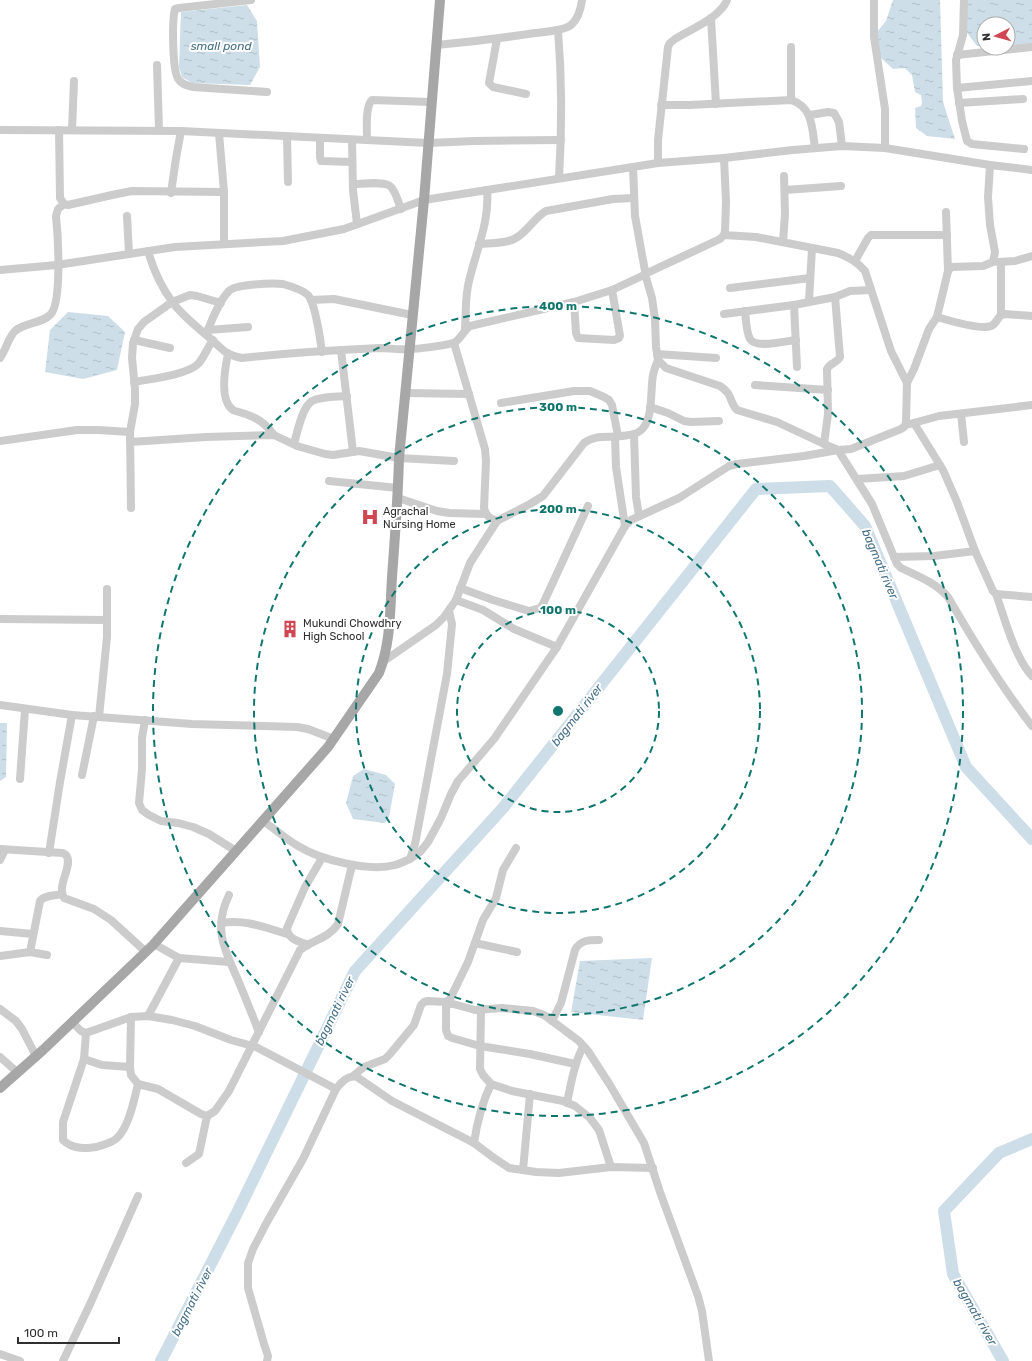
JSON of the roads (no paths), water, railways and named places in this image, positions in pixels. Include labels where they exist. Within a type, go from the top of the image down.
[{"type":"main road","points":[[0,1088],[36,1056],[154,944],[334,739],[379,673],[384,661],[390,617],[404,393],[424,200],[440,0]]},
{"type":"street","points":[[251,0],[179,8],[175,10],[175,71],[178,80],[193,87],[267,92]]},
{"type":"street","points":[[437,45],[497,39],[558,30],[571,26],[577,17],[582,0]]},
{"type":"street","points":[[658,163],[661,105],[664,89],[666,55],[670,43],[711,18],[724,6],[727,0]]},
{"type":"street","points":[[874,0],[874,37],[885,109],[885,148]]},
{"type":"street","points":[[964,0],[963,35],[957,55],[957,88],[967,141],[972,144],[1024,149]]},
{"type":"street","points":[[711,18],[716,104]]},
{"type":"street","points":[[558,30],[561,72],[559,178]]},
{"type":"street","points":[[497,39],[489,83],[493,87],[526,94]]},
{"type":"street","points":[[790,100],[791,47]]},
{"type":"street","points":[[957,55],[1032,47]]},
{"type":"street","points":[[157,65],[159,130]]},
{"type":"street","points":[[72,130],[74,81]]},
{"type":"street","points":[[957,88],[1032,81]]},
{"type":"street","points":[[959,103],[1023,99]]},
{"type":"street","points":[[367,140],[368,108],[372,100],[431,102]]},
{"type":"street","points":[[661,105],[790,100],[796,102],[810,114],[815,148]]},
{"type":"street","points":[[810,114],[828,112],[834,113],[839,122],[842,146]]},
{"type":"street","points":[[0,130],[159,130],[428,143],[560,140]]},
{"type":"street","points":[[59,130],[60,198],[64,204]]},
{"type":"street","points":[[171,192],[181,131]]},
{"type":"street","points":[[219,134],[224,192],[224,244]]},
{"type":"street","points":[[287,136],[288,182]]},
{"type":"street","points":[[320,138],[321,161],[352,162]]},
{"type":"street","points":[[352,140],[353,184],[357,224]]},
{"type":"street","points":[[0,270],[57,265],[175,247],[283,241],[344,229],[424,200],[658,163],[842,146],[885,148],[990,165],[1032,170]]},
{"type":"street","points":[[464,330],[470,326],[574,302],[612,290],[720,239],[724,235],[725,231],[726,202],[724,158]]},
{"type":"street","points":[[937,317],[986,328],[995,324],[1001,315],[997,262],[994,258],[995,252],[990,225],[988,197],[990,165]]},
{"type":"street","points":[[384,661],[436,625],[449,612],[456,600],[470,562],[497,521],[543,496],[584,443],[597,437],[634,434],[644,428],[650,407],[653,375],[657,357],[655,319],[652,298],[645,274],[635,216],[633,167]]},
{"type":"street","points":[[783,242],[785,214],[784,176]]},
{"type":"street","points":[[353,184],[388,185],[393,190],[401,208]]},
{"type":"street","points":[[785,190],[841,186]]},
{"type":"street","points":[[148,251],[152,265],[172,302],[207,332],[228,354],[242,358],[341,350],[381,348],[409,349],[454,343],[459,339],[464,330],[468,282],[487,212],[487,190]]},
{"type":"street","points":[[0,358],[15,331],[47,318],[56,306],[58,290],[56,216],[58,209],[64,204],[68,205],[112,194],[132,191],[224,192]]},
{"type":"street","points":[[479,244],[505,242],[515,239],[539,215],[546,211],[613,199],[634,198]]},
{"type":"street","points":[[905,426],[907,383],[914,369],[929,329],[937,317],[948,271],[946,212]]},
{"type":"street","points":[[127,216],[129,254]]},
{"type":"street","points":[[724,235],[756,237],[838,253],[861,265],[865,271],[872,290],[891,351],[907,383]]},
{"type":"street","points":[[855,261],[871,235],[947,235]]},
{"type":"street","points":[[809,301],[812,248]]},
{"type":"street","points":[[948,271],[951,267],[983,266],[997,262],[1015,261],[1032,256]]},
{"type":"street","points":[[730,288],[810,278]]},
{"type":"street","points":[[207,332],[221,303],[229,291],[235,287],[283,284],[307,294],[311,300],[315,312],[322,352]]},
{"type":"street","points":[[574,302],[576,333],[578,338],[614,340],[620,336],[612,290]]},
{"type":"street","points":[[724,314],[794,305],[835,297],[850,291],[872,290]]},
{"type":"street","points":[[131,508],[130,432],[134,404],[132,358],[134,340],[138,329],[144,322],[172,302],[184,296],[193,295],[221,303]]},
{"type":"street","points":[[824,444],[828,414],[827,369],[829,365],[838,361],[840,357],[835,297]]},
{"type":"street","points":[[311,300],[334,299],[412,315]]},
{"type":"street","points":[[794,305],[797,367]]},
{"type":"street","points":[[745,311],[748,333],[751,340],[755,343],[762,344],[796,340]]},
{"type":"street","points":[[1001,315],[1032,316]]},
{"type":"street","points":[[207,332],[248,327]]},
{"type":"street","points":[[134,340],[170,348]]},
{"type":"street","points":[[134,382],[166,376],[193,368],[198,364],[213,340]]},
{"type":"street","points":[[454,343],[485,449],[485,514]]},
{"type":"street","points":[[341,350],[353,452]]},
{"type":"street","points":[[228,354],[223,378],[224,392],[230,406],[234,410],[260,420],[274,435],[294,444],[325,454],[333,455],[353,452],[370,452],[399,458],[454,461]]},
{"type":"street","points":[[657,357],[716,358]]},
{"type":"street","points":[[657,357],[666,368],[720,386],[727,390],[730,394],[734,407],[737,410],[777,422],[838,450],[872,504],[897,564],[901,568],[933,584],[943,591],[948,597],[976,647],[1009,697],[1032,726]]},
{"type":"street","points":[[755,385],[828,390]]},
{"type":"street","points":[[501,403],[574,391],[590,391],[609,400],[612,405],[617,436],[616,467],[625,526]]},
{"type":"street","points":[[404,393],[469,394]]},
{"type":"street","points":[[294,444],[304,411],[308,405],[318,399],[346,396]]},
{"type":"street","points":[[263,821],[298,846],[322,858],[370,867],[396,865],[410,859],[420,852],[428,842],[458,781],[494,739],[557,647],[625,526],[631,520],[679,498],[729,466],[851,449],[895,433],[905,426],[939,416],[1032,405]]},
{"type":"street","points":[[650,407],[668,412],[691,422],[719,421]]},
{"type":"street","points":[[961,414],[964,442]]},
{"type":"street","points":[[914,423],[940,465],[957,502],[975,552],[993,591],[996,594],[1017,652],[1026,669],[1032,676]]},
{"type":"street","points":[[0,441],[77,430],[130,432]]},
{"type":"street","points":[[634,434],[636,497],[639,516]]},
{"type":"street","points":[[130,442],[206,437],[274,435]]},
{"type":"street","points":[[857,479],[904,476],[940,465]]},
{"type":"street","points":[[329,481],[398,493],[437,511],[449,513],[485,514],[497,521]]},
{"type":"street","points":[[460,588],[529,611],[540,608],[588,506]]},
{"type":"street","points":[[894,557],[934,556],[975,552]]},
{"type":"street","points":[[82,775],[97,716],[107,637],[107,589]]},
{"type":"street","points":[[996,594],[1032,597]]},
{"type":"street","points":[[456,600],[483,610],[514,629],[557,647]]},
{"type":"street","points":[[410,859],[415,844],[447,674],[452,624],[449,612]]},
{"type":"street","points":[[0,619],[107,620]]},
{"type":"street","points":[[0,705],[72,715],[192,724],[297,727],[308,729],[334,739]]},
{"type":"street","points":[[20,779],[25,709]]},
{"type":"street","points":[[49,852],[72,715]]},
{"type":"street","points":[[145,720],[142,738],[142,769],[139,803],[142,810],[161,821],[186,825],[209,834],[236,852]]},
{"type":"street","points":[[516,848],[503,870],[496,898],[484,920],[468,962],[450,999],[446,1002],[446,1034],[452,1038],[480,1046],[530,1054],[575,1064]]},
{"type":"street","points":[[0,860],[3,849],[63,853],[68,857],[62,889],[64,898],[94,909],[111,920],[146,952]]},
{"type":"street","points":[[287,934],[287,928],[305,887],[322,858]]},
{"type":"street","points":[[186,1163],[199,1154],[207,1116],[215,1111],[229,1091],[254,1047],[259,1032],[300,950],[308,944],[324,938],[334,930],[338,924],[352,864]]},
{"type":"street","points":[[30,952],[41,898],[62,894]]},
{"type":"street","points":[[229,895],[224,906],[221,922],[222,945],[259,1032]]},
{"type":"street","points":[[221,922],[247,922],[287,934],[291,938],[308,944]]},
{"type":"street","points":[[0,931],[33,934]]},
{"type":"street","points":[[552,1021],[561,1003],[577,946],[586,941],[599,940]]},
{"type":"street","points":[[475,943],[517,952]]},
{"type":"street","points":[[154,944],[179,958],[229,962]]},
{"type":"street","points":[[0,956],[30,952],[47,955]]},
{"type":"street","points":[[148,1016],[179,958]]},
{"type":"street","points":[[267,1361],[268,1356],[248,1288],[248,1263],[253,1249],[266,1222],[303,1159],[336,1089],[341,1083],[364,1067],[384,1059],[390,1054],[414,1025],[421,1005],[428,1001],[446,1002],[475,1010],[502,1008],[533,1011],[544,1015],[583,1046],[610,1085],[644,1143],[660,1192],[698,1296],[702,1311],[709,1361]]},
{"type":"street","points":[[0,1009],[16,1021],[22,1029],[36,1056]]},
{"type":"street","points":[[481,1010],[480,1069],[483,1075],[491,1084],[512,1091],[576,1106],[590,1118],[599,1130],[611,1167]]},
{"type":"street","points":[[86,1033],[131,1017],[148,1016],[172,1020],[195,1026],[254,1047],[336,1089]]},
{"type":"street","points":[[131,1017],[131,1075],[138,1084],[158,1089],[186,1106],[207,1116]]},
{"type":"street","points":[[72,1022],[86,1033]]},
{"type":"street","points":[[86,1033],[84,1059],[63,1122],[62,1140],[75,1147],[92,1148],[109,1143],[116,1139],[125,1125],[138,1084]]},
{"type":"street","points":[[567,1103],[575,1064],[583,1046]]},
{"type":"street","points":[[0,1057],[17,1072]]},
{"type":"street","points":[[84,1059],[102,1065],[130,1067]]},
{"type":"street","points":[[353,1076],[371,1086],[392,1101],[474,1142],[509,1168],[559,1173],[590,1168],[653,1168]]},
{"type":"street","points":[[474,1142],[478,1116],[491,1084]]},
{"type":"street","points":[[523,1170],[530,1094]]},
{"type":"street","points":[[63,1361],[138,1196]]},
{"type":"street","points":[[0,1354],[20,1361]]},
{"type":"water","points":[[893,0],[940,0],[943,102],[955,139],[927,136],[916,128],[915,108],[921,106],[922,102],[921,95],[915,92],[912,75],[905,68],[893,69],[880,57],[877,32],[886,21]]},
{"type":"water","points":[[966,0],[1032,0],[1032,44],[1016,45],[1016,16],[976,16],[976,45],[965,30]]},
{"type":"water","name":"small pond","points":[[247,5],[257,21],[260,67],[250,85],[192,83],[182,77],[179,67],[181,12]]},
{"type":"water","points":[[68,312],[108,316],[125,332],[117,370],[83,379],[45,372],[50,330]]},
{"type":"water","points":[[0,723],[7,723],[6,777],[0,781]]},
{"type":"water","points":[[364,769],[386,775],[395,784],[389,817],[385,823],[353,819],[346,803],[353,776]]},
{"type":"water","points":[[652,958],[643,1020],[571,1012],[580,961]]},
{"type":"waterway","name":"bagmati river","points":[[161,1361],[237,1213],[355,971],[503,808],[756,489],[830,486],[865,526],[966,767],[1032,839]]},
{"type":"waterway","name":"bagmati river","points":[[1003,1361],[953,1274],[944,1211],[999,1153],[1032,1139]]},
{"type":"place","name":"Agrachal Nursing Home","points":[[370,517]]},
{"type":"place","name":"Mukundi Chowdhry High School","points":[[290,629]]}]
